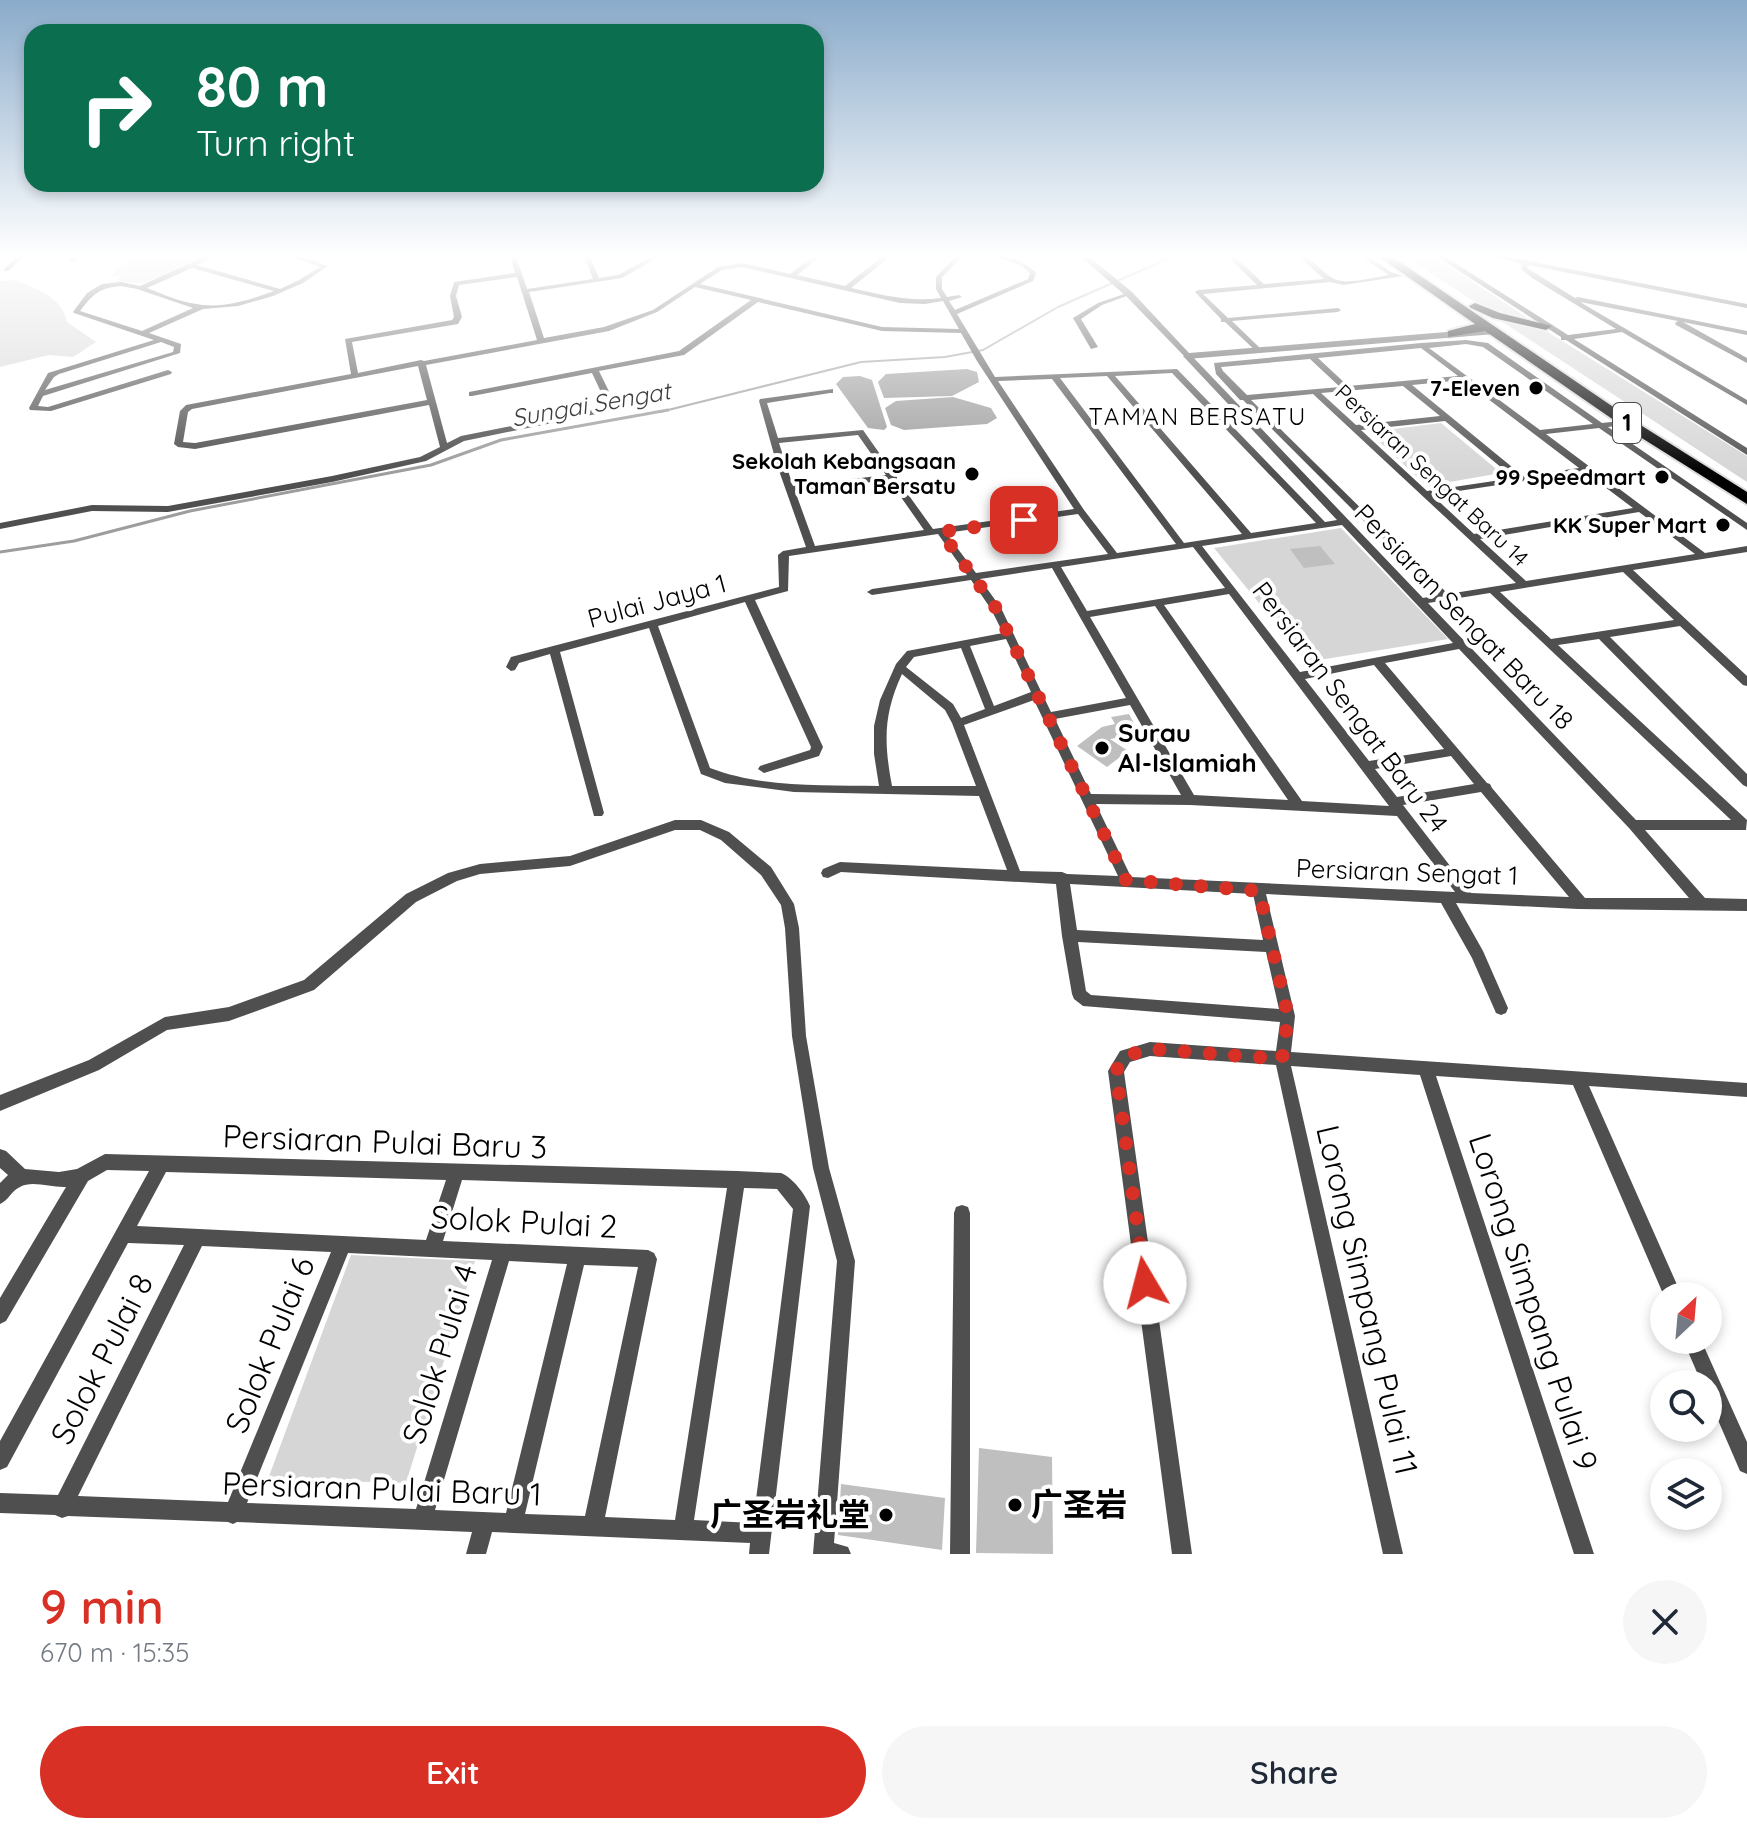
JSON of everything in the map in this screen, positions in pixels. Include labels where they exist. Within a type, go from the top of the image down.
[{"type":"highway","points":[[1447,336],[1481,329]]},
{"type":"highway","name":"1","points":[[1491,329],[1626,422],[1747,499]]},
{"type":"highway","points":[[1493,329],[1578,380]]},
{"type":"highway","name":"1","points":[[1502,329],[1747,490]]},
{"type":"highway","points":[[1471,336],[1501,335]]},
{"type":"street","points":[[41,394],[176,353],[178,346],[125,329]]},
{"type":"street","points":[[141,334],[155,329]]},
{"type":"street","points":[[354,374],[348,341],[418,329]]},
{"type":"street","points":[[537,329],[541,340]]},
{"type":"street","points":[[430,402],[184,447],[178,444],[184,411],[189,407],[599,329]]},
{"type":"street","points":[[472,394],[687,351],[717,329]]},
{"type":"street","points":[[883,329],[898,332],[963,331],[1080,511],[1115,557]]},
{"type":"street","points":[[1083,329],[1094,347]]},
{"type":"street","points":[[1161,329],[1191,360],[1258,351],[1447,336],[1501,335]]},
{"type":"street","points":[[1233,329],[1258,351]]},
{"type":"street","points":[[1550,329],[1747,452]]},
{"type":"street","points":[[1690,329],[1747,361]]},
{"type":"street","points":[[1725,329],[1747,333]]},
{"type":"street","points":[[1564,338],[1621,330],[1747,403]]},
{"type":"street","points":[[1447,336],[1471,336]]},
{"type":"street","points":[[1413,339],[1703,556]]},
{"type":"street","points":[[160,340],[51,375],[33,408],[38,410],[168,372]]},
{"type":"street","points":[[1446,597],[1219,372],[1217,365],[1466,342],[1492,347],[1747,527]]},
{"type":"street","points":[[1312,356],[1347,389]]},
{"type":"street","name":"Persiaran Sengat Baru 18","points":[[1191,360],[1633,825],[1701,902]]},
{"type":"street","points":[[421,362],[444,447]]},
{"type":"street","points":[[0,526],[92,508],[168,509],[423,459],[461,439],[613,408],[594,370]]},
{"type":"street","points":[[993,379],[1174,371],[1322,524]]},
{"type":"street","points":[[1108,373],[1249,536]]},
{"type":"street","points":[[1054,376],[1182,546]]},
{"type":"street","points":[[1227,400],[1463,378]]},
{"type":"street","points":[[1406,384],[1521,479]]},
{"type":"street","points":[[830,391],[763,401],[789,489],[812,550],[1080,511]]},
{"type":"street","name":"Persiaran Sengat Baru 14","points":[[1315,392],[1524,585]]},
{"type":"street","points":[[1354,428],[1447,418]]},
{"type":"street","points":[[1538,433],[1626,422]]},
{"type":"street","points":[[775,441],[860,432],[936,532],[976,577],[1009,635],[1090,799],[1126,880]]},
{"type":"street","points":[[1424,494],[1587,469]]},
{"type":"street","points":[[789,489],[894,477]]},
{"type":"street","points":[[1474,537],[1641,509]]},
{"type":"street","points":[[872,592],[1342,522]]},
{"type":"street","name":"Persiaran Sengat Baru 24","points":[[1196,544],[1467,898]]},
{"type":"street","points":[[1422,601],[1747,549]]},
{"type":"street","name":"Pulai Jaya 1","points":[[511,667],[515,660],[653,626],[786,587],[784,553],[812,550]]},
{"type":"street","points":[[1735,551],[1747,561]]},
{"type":"street","points":[[1056,566],[1190,800]]},
{"type":"street","points":[[1626,569],[1747,682]]},
{"type":"street","points":[[1084,615],[1232,590]]},
{"type":"street","points":[[1492,590],[1746,826]]},
{"type":"street","points":[[749,599],[817,747],[815,753],[764,769]]},
{"type":"street","points":[[1158,603],[1299,806]]},
{"type":"street","points":[[1549,643],[1682,622]]},
{"type":"street","points":[[653,626],[705,771],[718,779],[760,784],[983,791]]},
{"type":"street","points":[[886,789],[876,735],[878,720],[900,667],[911,654],[1009,635]]},
{"type":"street","points":[[1602,635],[1747,782]]},
{"type":"street","points":[[964,643],[991,711]]},
{"type":"street","points":[[1300,676],[1459,645]]},
{"type":"street","points":[[554,650],[598,813]]},
{"type":"street","points":[[1376,660],[1582,903]]},
{"type":"street","points":[[900,667],[949,707],[958,723],[1015,875]]},
{"type":"street","points":[[958,723],[1038,694]]},
{"type":"street","points":[[1049,716],[1133,701]]},
{"type":"street","points":[[1368,766],[1455,751]]},
{"type":"street","points":[[1090,799],[1398,807],[1486,787]]},
{"type":"street","points":[[0,1103],[94,1065],[165,1024],[229,1014],[309,985],[411,898],[453,877],[480,869],[570,861],[675,825],[701,825],[725,836],[766,871],[787,904],[792,928],[799,1036],[821,1168],[846,1261],[829,1553]]},
{"type":"street","points":[[1633,825],[1746,826]]},
{"type":"street","name":"Persiaran Sengat 1","points":[[828,873],[840,867],[1126,880],[1259,891],[1582,903],[1701,902],[1747,905]]},
{"type":"street","points":[[1062,877],[1079,994],[1088,1001],[1288,1016]]},
{"type":"street","points":[[1259,891],[1288,1016],[1282,1059]]},
{"type":"street","points":[[1445,897],[1478,955],[1501,1008]]},
{"type":"street","points":[[1069,936],[1272,946]]},
{"type":"street","points":[[1182,1554],[1116,1071],[1125,1056],[1150,1049],[1746,1092]]},
{"type":"street","name":"Lorong Simpang Pulai 11","points":[[1282,1059],[1393,1554]]},
{"type":"street","name":"Lorong Simpang Pulai 9","points":[[1426,1070],[1584,1554]]},
{"type":"street","points":[[1578,1079],[1667,1282]]},
{"type":"street","points":[[0,1157],[21,1176],[8,1184],[0,1196]]},
{"type":"street","name":"Persiaran Pulai Baru 3","points":[[21,1176],[71,1179],[105,1162],[781,1181],[802,1206],[762,1533]]},
{"type":"street","points":[[0,1460],[162,1163]]},
{"type":"street","points":[[432,1248],[457,1172]]},
{"type":"street","points":[[0,1315],[83,1174]]},
{"type":"street","points":[[683,1530],[737,1179]]},
{"type":"street","points":[[960,1554],[962,1213]]},
{"type":"street","name":"Solok Pulai 2","points":[[123,1234],[648,1260],[593,1527]]},
{"type":"street","name":"Solok Pulai 8","points":[[62,1508],[197,1238]]},
{"type":"street","name":"Solok Pulai 6","points":[[233,1514],[343,1244]]},
{"type":"street","name":"Solok Pulai 4","points":[[422,1521],[503,1251]]},
{"type":"street","points":[[513,1524],[578,1255]]},
{"type":"street","points":[[1698,1354],[1747,1464]]},
{"type":"street","name":"Persiaran Pulai Baru 1","points":[[0,1503],[62,1508],[762,1533]]},
{"type":"street","points":[[476,1554],[485,1523]]},
{"type":"street","points":[[759,1554],[762,1533]]},
{"type":"shaded area","points":[[0,329],[76,329],[96,342],[73,357],[49,355],[0,367]]},
{"type":"shaded area","points":[[1513,329],[1542,329],[1747,456],[1747,482]]},
{"type":"shaded area","points":[[967,369],[977,372],[979,382],[952,396],[884,398],[878,382],[886,374]]},
{"type":"shaded area","points":[[860,376],[872,380],[887,427],[884,430],[868,428],[836,384],[843,377]]},
{"type":"shaded area","points":[[953,397],[991,408],[997,418],[987,424],[904,430],[891,425],[885,408],[896,401]]},
{"type":"shaded area","points":[[1441,423],[1501,473],[1427,486],[1369,432]]},
{"type":"shaded area","points":[[1341,528],[1448,639],[1307,662],[1214,548]]},
{"type":"shaded area","points":[[351,1255],[475,1261],[406,1483],[268,1479]]},
{"type":"building","points":[[1320,546],[1335,564],[1304,568],[1290,549]]},
{"type":"building","name":"Surau Al-Islamiah","points":[[1129,714],[1140,734],[1110,739],[1128,751],[1107,767],[1077,746],[1102,727],[1115,724],[1111,717]]},
{"type":"building","name":"广圣岩","points":[[979,1448],[1052,1457],[1053,1554],[976,1553]]},
{"type":"building","name":"广圣岩礼堂","points":[[841,1484],[945,1498],[942,1550],[838,1535]]},
{"type":"waterway","name":"Sungai Sengat","points":[[660,412],[861,362],[945,357],[983,350],[1020,329]]},
{"type":"waterway","name":"Sungai Sengat","points":[[0,552],[74,541],[190,511],[431,465],[501,440],[668,410]]},
{"type":"place","name":"7-Eleven","points":[[1536,388]]},
{"type":"place","name":"Sekolah Kebangsaan Taman Bersatu","points":[[972,474]]},
{"type":"place","name":"99 Speedmart","points":[[1662,477]]},
{"type":"place","name":"KK Super Mart","points":[[1723,525]]},
{"type":"place","name":"Surau Al-Islamiah","points":[[1102,748]]},
{"type":"place","name":"广圣岩","points":[[1015,1505]]},
{"type":"place","name":"广圣岩礼堂","points":[[886,1515]]},
{"type":"district","name":"TAMAN BERSATU","points":[[1198,417]]},
{"type":"route","points":[[1024,520],[941,532],[996,608],[1090,799],[1126,880],[1259,891],[1288,1016],[1282,1059],[1150,1049],[1125,1056],[1116,1071],[1145,1283]]}]
